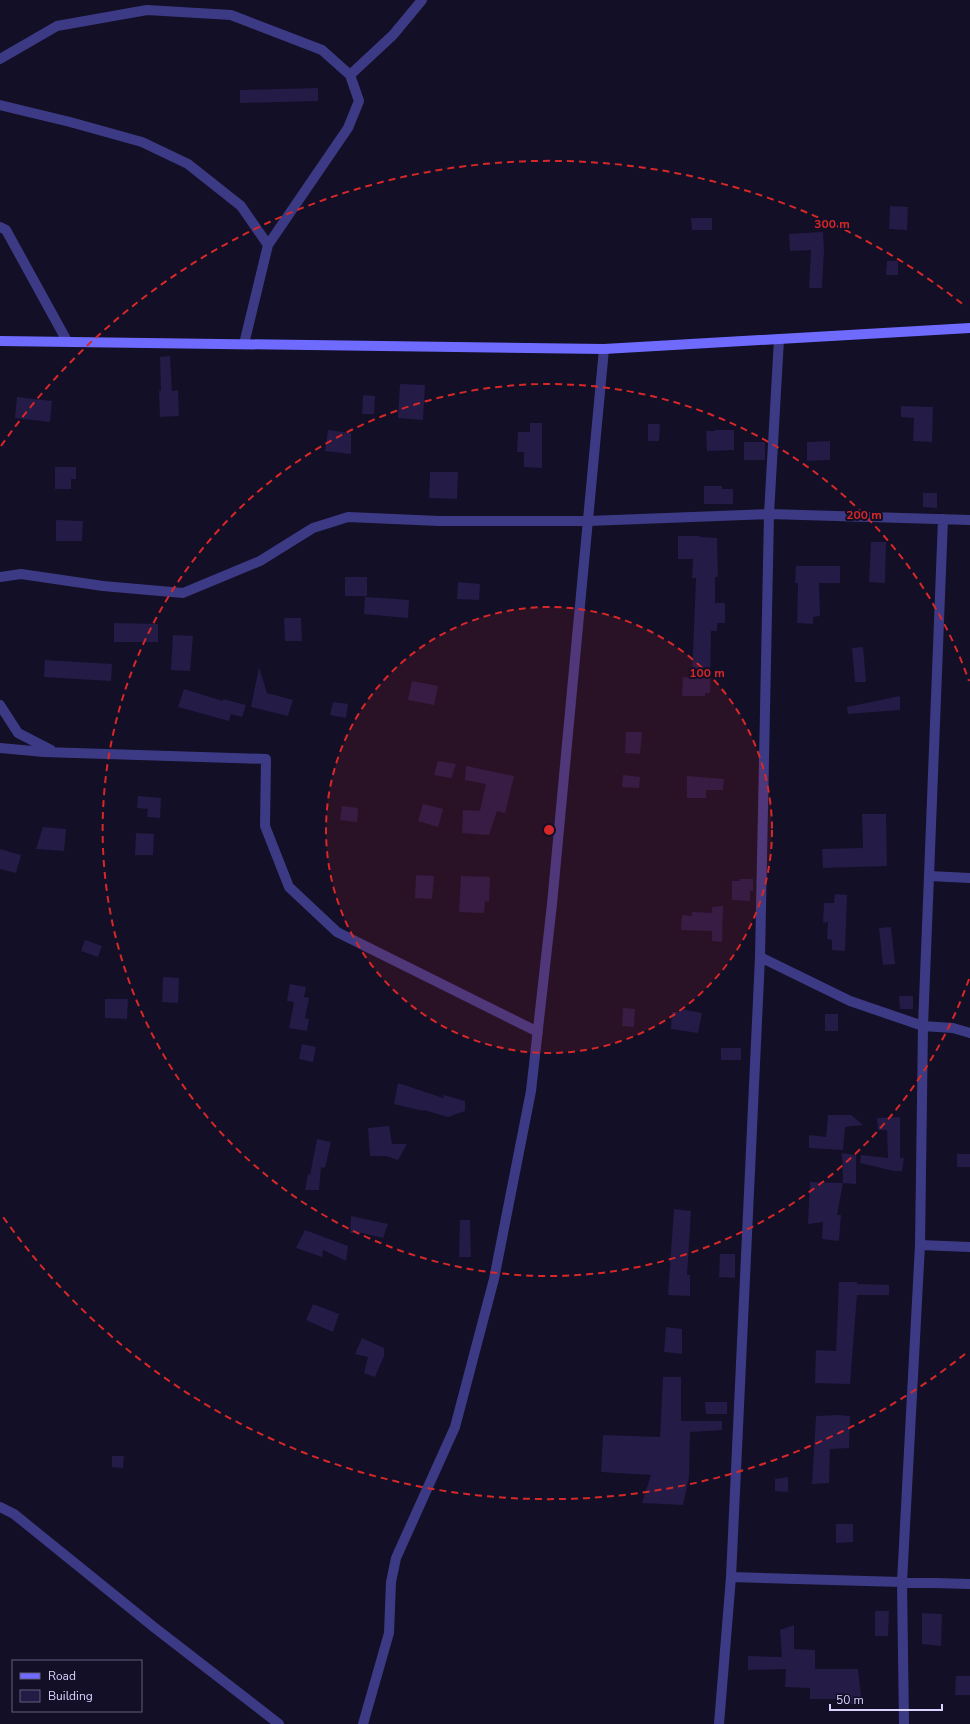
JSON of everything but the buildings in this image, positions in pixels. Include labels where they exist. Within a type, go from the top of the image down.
[{"type":"street","points":[[350,75],[393,36],[422,0]]},
{"type":"street","points":[[0,59],[57,26],[147,10],[231,15],[322,50],[350,75],[359,101],[348,128],[268,245],[244,344]]},
{"type":"street","points":[[0,105],[142,142],[188,164],[241,206],[268,245]]},
{"type":"street","points":[[0,226],[6,230],[67,341]]},
{"type":"street","points":[[0,341],[604,349],[970,328]]},
{"type":"street","points":[[719,1724],[730,1577],[760,957],[769,514],[779,339]]},
{"type":"street","points":[[363,1724],[389,1633],[391,1582],[396,1558],[455,1427],[494,1279],[531,1091],[552,904],[604,349]]},
{"type":"street","points":[[0,577],[21,574],[102,586],[183,593],[260,561],[313,528],[348,517],[439,521],[588,521],[769,514],[970,520]]},
{"type":"street","points":[[904,1724],[902,1582],[920,1245],[923,1026],[940,639],[943,519]]},
{"type":"street","points":[[0,705],[18,733],[54,751],[121,754]]},
{"type":"street","points":[[0,748],[44,752],[266,759],[265,826],[289,887],[337,932],[538,1032]]},
{"type":"street","points":[[929,876],[970,878]]},
{"type":"street","points":[[760,957],[850,1001],[923,1026],[953,1028],[970,1033]]},
{"type":"street","points":[[920,1245],[970,1247]]},
{"type":"street","points":[[0,1507],[14,1514],[155,1628],[280,1724]]},
{"type":"street","points":[[730,1577],[970,1584]]}]
